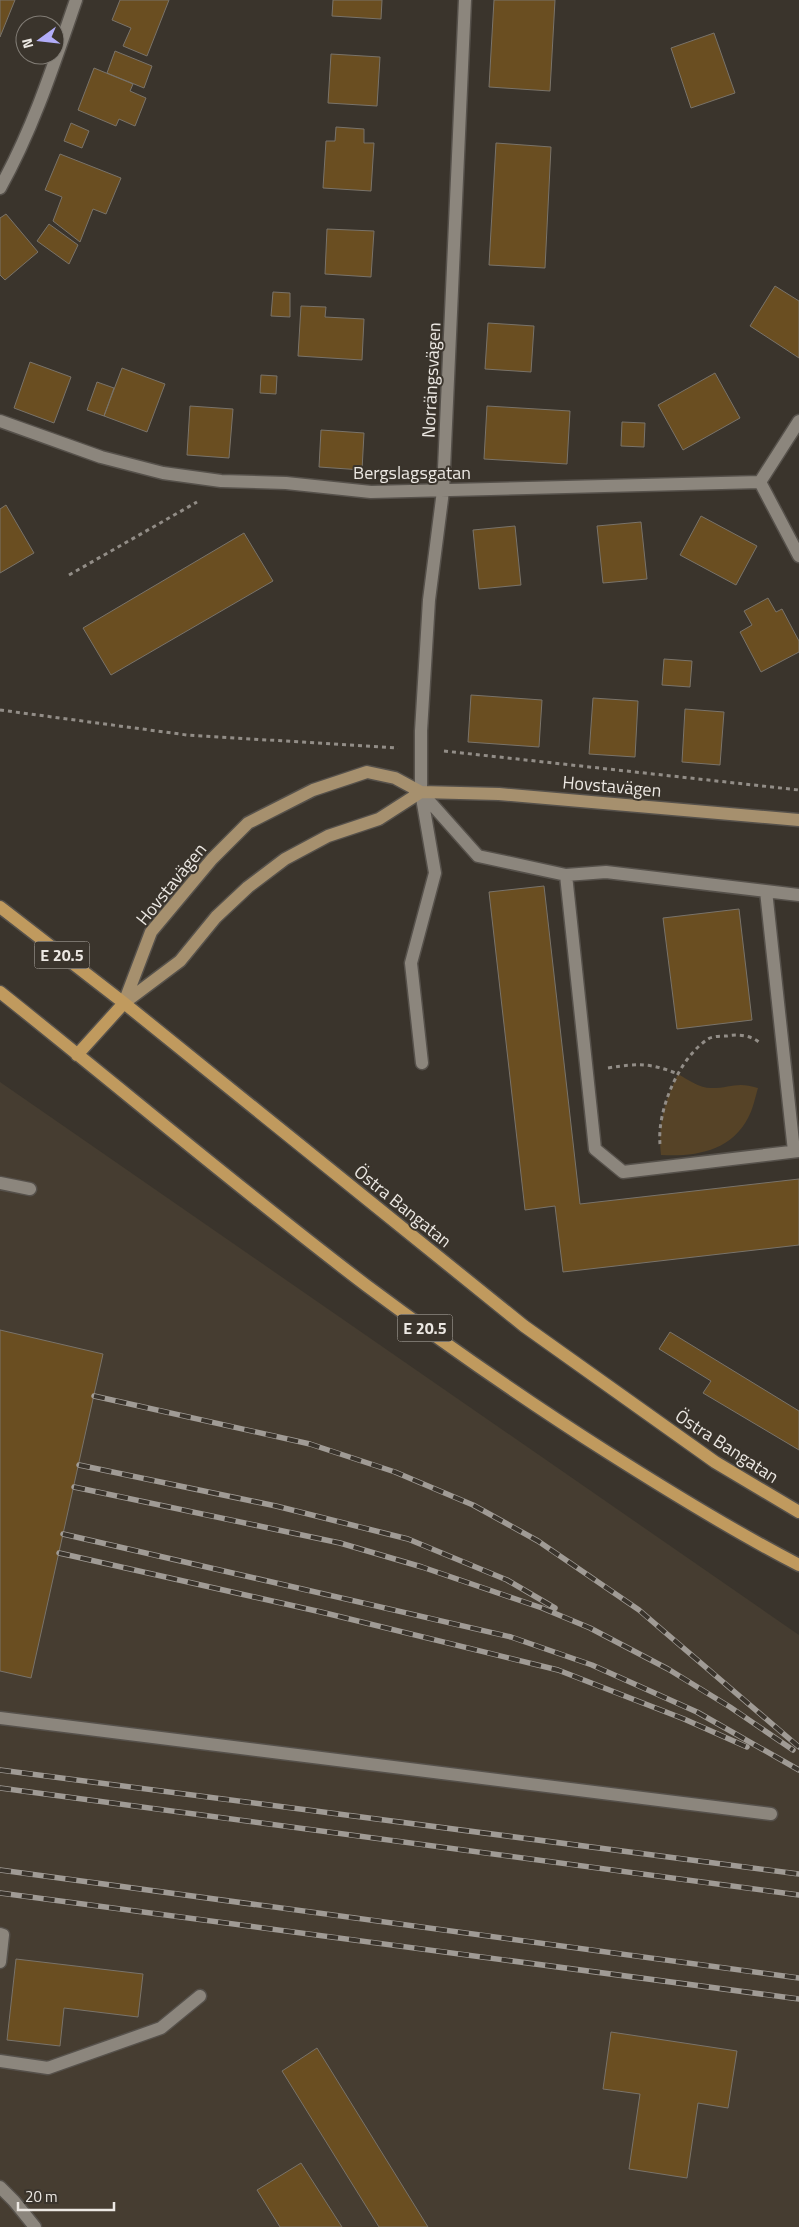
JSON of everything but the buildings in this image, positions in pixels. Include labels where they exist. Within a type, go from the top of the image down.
[{"type":"main road","name":"Östra Bangatan","points":[[0,907],[124,1003],[524,1326],[715,1462],[799,1512]]},
{"type":"main road","name":"E 20.5","points":[[0,992],[328,1255],[457,1352],[551,1416],[642,1474],[745,1537],[799,1564]]},
{"type":"main road","points":[[77,1055],[124,1003]]},
{"type":"street","points":[[0,188],[19,151],[55,62],[76,0]]},
{"type":"street","name":"Norrängsvägen","points":[[422,1063],[411,963],[435,873],[421,792],[421,731],[429,600],[443,491],[465,0]]},
{"type":"street","name":"Bergslagsgatan","points":[[0,421],[101,457],[163,473],[222,481],[286,484],[372,492],[760,482]]},
{"type":"street","points":[[799,421],[760,482],[799,556]]},
{"type":"street","name":"Hovstavägen","points":[[124,1003],[151,932],[212,859],[248,823],[313,790],[367,772],[395,778],[421,792],[499,794],[799,820]]},
{"type":"street","points":[[124,1003],[180,962],[216,917],[248,887],[285,859],[328,836],[380,819],[421,792],[478,856],[566,874],[606,872],[799,895]]},
{"type":"street","points":[[566,874],[595,1149],[623,1172],[797,1151],[785,1067],[766,891]]},
{"type":"street","points":[[0,1183],[30,1189]]},
{"type":"street","points":[[0,1718],[771,1814]]},
{"type":"street","points":[[0,1934],[4,1935],[0,1962]]},
{"type":"street","points":[[0,2060],[48,2068],[161,2028],[200,1996]]},
{"type":"street","points":[[0,2187],[35,2227]]},
{"type":"path","points":[[69,575],[212,494],[222,481]]},
{"type":"path","points":[[0,710],[186,735],[378,747]]},
{"type":"path","points":[[479,754],[799,790]]},
{"type":"path","points":[[663,1167],[659,1136],[665,1100],[678,1074],[693,1052],[710,1038],[738,1034],[757,1040],[776,1056],[785,1067]]},
{"type":"path","points":[[587,1072],[628,1065],[647,1065],[657,1066],[678,1074]]},
{"type":"shaded area","points":[[678,1074],[707,1088],[745,1085],[758,1088],[748,1118],[732,1138],[711,1150],[699,1153],[661,1155],[660,1132],[663,1113]]},
{"type":"shaded area","points":[[0,1082],[799,1635],[799,2227],[0,2227]]},
{"type":"railway","points":[[94,1396],[310,1444],[395,1472],[473,1505],[538,1541],[639,1610],[799,1747]]},
{"type":"railway","points":[[79,1465],[276,1506],[408,1539],[507,1580],[555,1608]]},
{"type":"railway","points":[[74,1487],[340,1543],[422,1567],[542,1608],[590,1628],[668,1669],[730,1707],[793,1750]]},
{"type":"railway","points":[[63,1534],[511,1637],[592,1665],[697,1712],[799,1770]]},
{"type":"railway","points":[[59,1553],[321,1612],[558,1670],[684,1719],[747,1747]]},
{"type":"railway","points":[[0,1770],[799,1874]]},
{"type":"railway","points":[[0,1788],[799,1895]]},
{"type":"railway","points":[[0,1870],[799,1978]]},
{"type":"railway","points":[[0,1893],[799,1999]]}]
